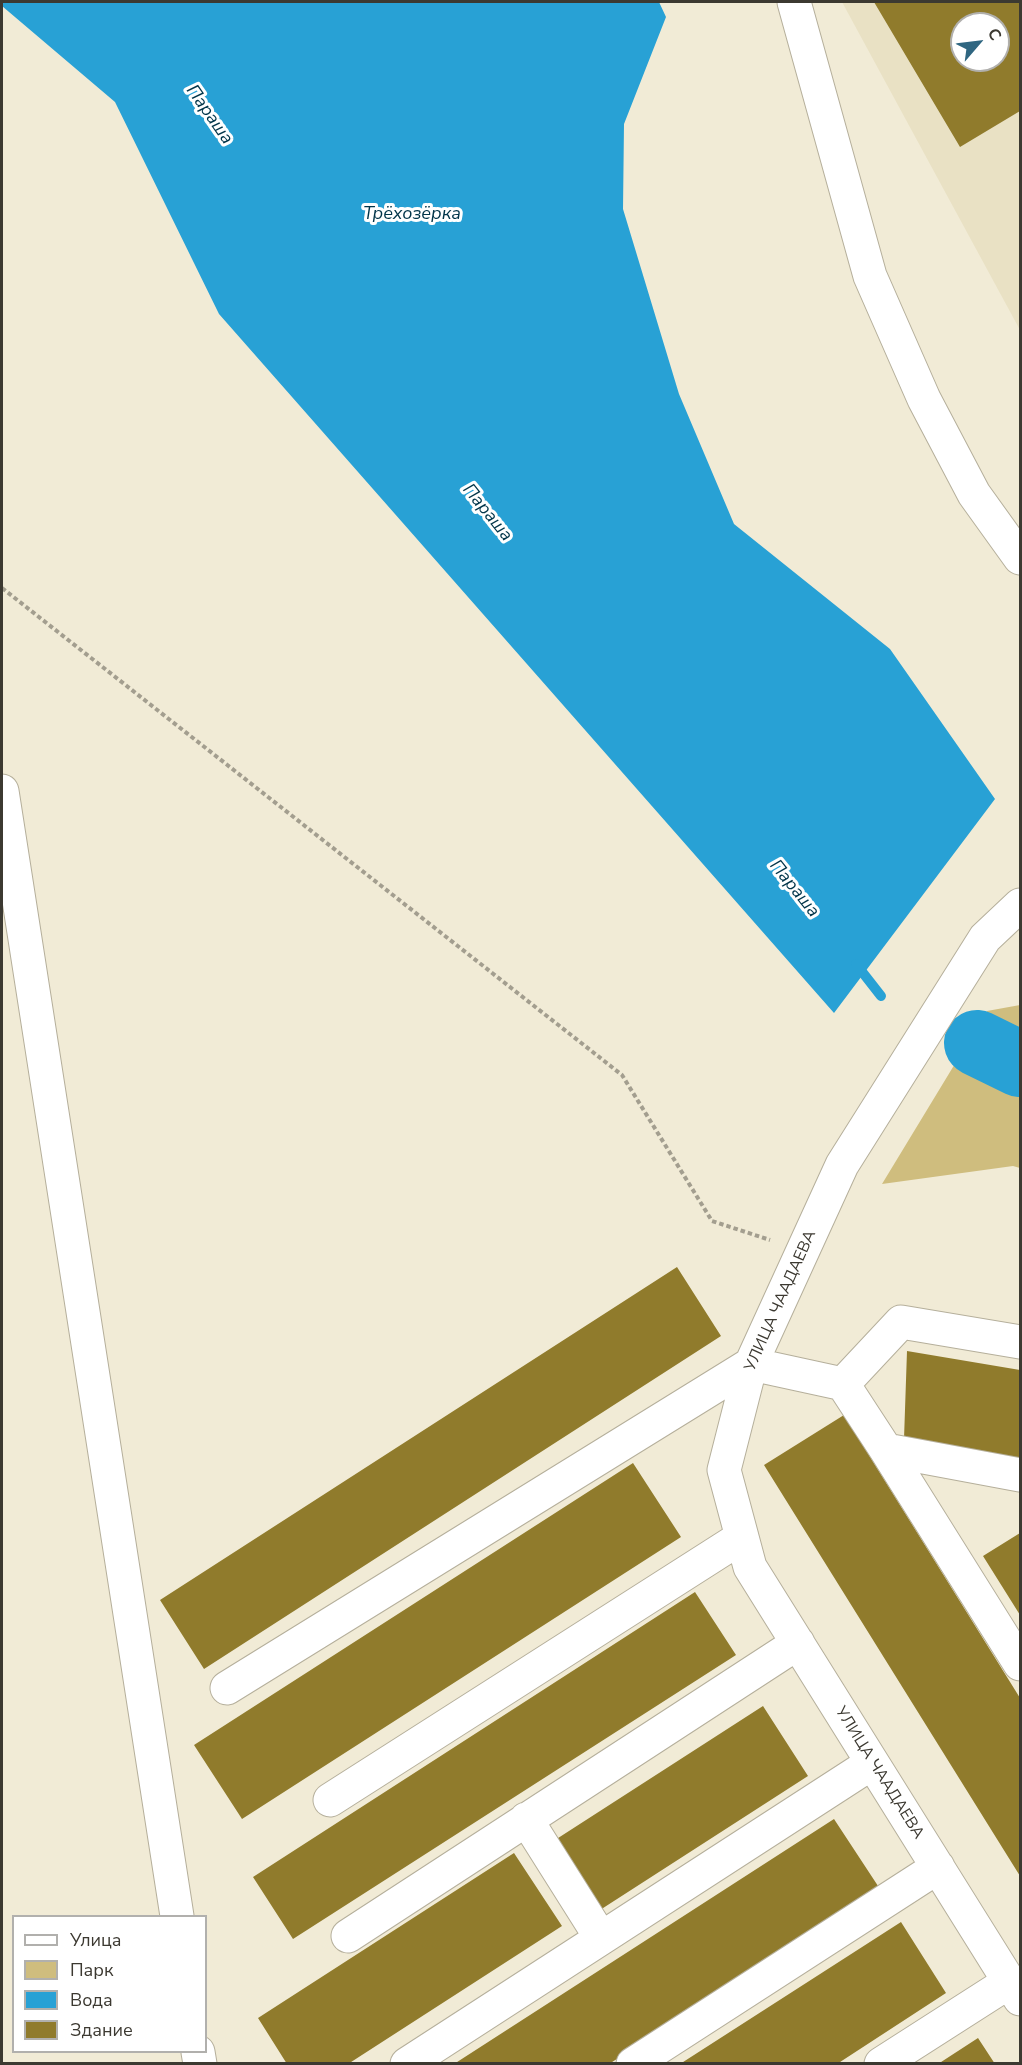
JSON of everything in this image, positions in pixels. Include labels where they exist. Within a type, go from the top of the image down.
[{"type":"street","points":[[794,2],[870,276],[924,399],[974,494],[1020,558]]},
{"type":"street","points":[[2,791],[177,1915]]},
{"type":"street","name":"УЛИЦА ЧААДАЕВА","points":[[1015,1990],[750,1567],[724,1470],[751,1364],[842,1165],[986,938],[1020,905]]},
{"type":"street","points":[[843,1384],[901,1322],[1020,1342]]},
{"type":"street","points":[[227,1688],[751,1364],[843,1384],[1020,1664]]},
{"type":"street","points":[[886,1450],[1020,1474]]},
{"type":"street","points":[[330,1800],[742,1537]]},
{"type":"street","points":[[348,1936],[798,1643]]},
{"type":"street","points":[[407,2064],[872,1763]]},
{"type":"street","points":[[526,1819],[601,1938]]},
{"type":"street","points":[[634,2063],[938,1867]]},
{"type":"street","points":[[881,2064],[1015,1990]]},
{"type":"path","points":[[2,588],[622,1075],[711,1221],[802,1251]]},
{"type":"shaded area","points":[[842,2],[1020,2],[1020,330]]},
{"type":"green space","points":[[1020,1005],[1020,1168],[1013,1166],[882,1184],[987,1011]]},
{"type":"water","name":"Трёхозёрка","points":[[2,2],[659,2],[666,17],[624,124],[623,209],[679,394],[734,524],[890,649],[995,799],[834,1013],[219,314],[115,102],[2,6]]},
{"type":"building","points":[[874,2],[1020,2],[1020,111],[960,147]]},
{"type":"building","points":[[677,1267],[721,1336],[204,1669],[160,1600]]},
{"type":"building","points":[[907,1351],[1020,1370],[1020,1460],[904,1439]]},
{"type":"building","points":[[844,1415],[1020,1698],[1020,1876],[764,1465]]},
{"type":"building","points":[[633,1463],[681,1537],[242,1819],[194,1745]]},
{"type":"building","points":[[1020,1533],[1020,1615],[983,1556]]},
{"type":"building","points":[[695,1592],[736,1655],[293,1939],[253,1877]]},
{"type":"building","points":[[763,1706],[808,1776],[600,1910],[555,1840]]},
{"type":"building","points":[[834,1819],[880,1889],[609,2064],[454,2064]]},
{"type":"building","points":[[514,1853],[562,1926],[348,2064],[287,2064],[258,2018]]},
{"type":"building","points":[[901,1922],[946,1993],[837,2064],[680,2064]]},
{"type":"building","points":[[978,2038],[995,2064],[938,2064]]},
{"type":"waterway","name":"Параша","points":[[856,964],[881,996]]},
{"type":"waterway","name":"Параша","points":[[977,1043],[1020,1064]]}]
